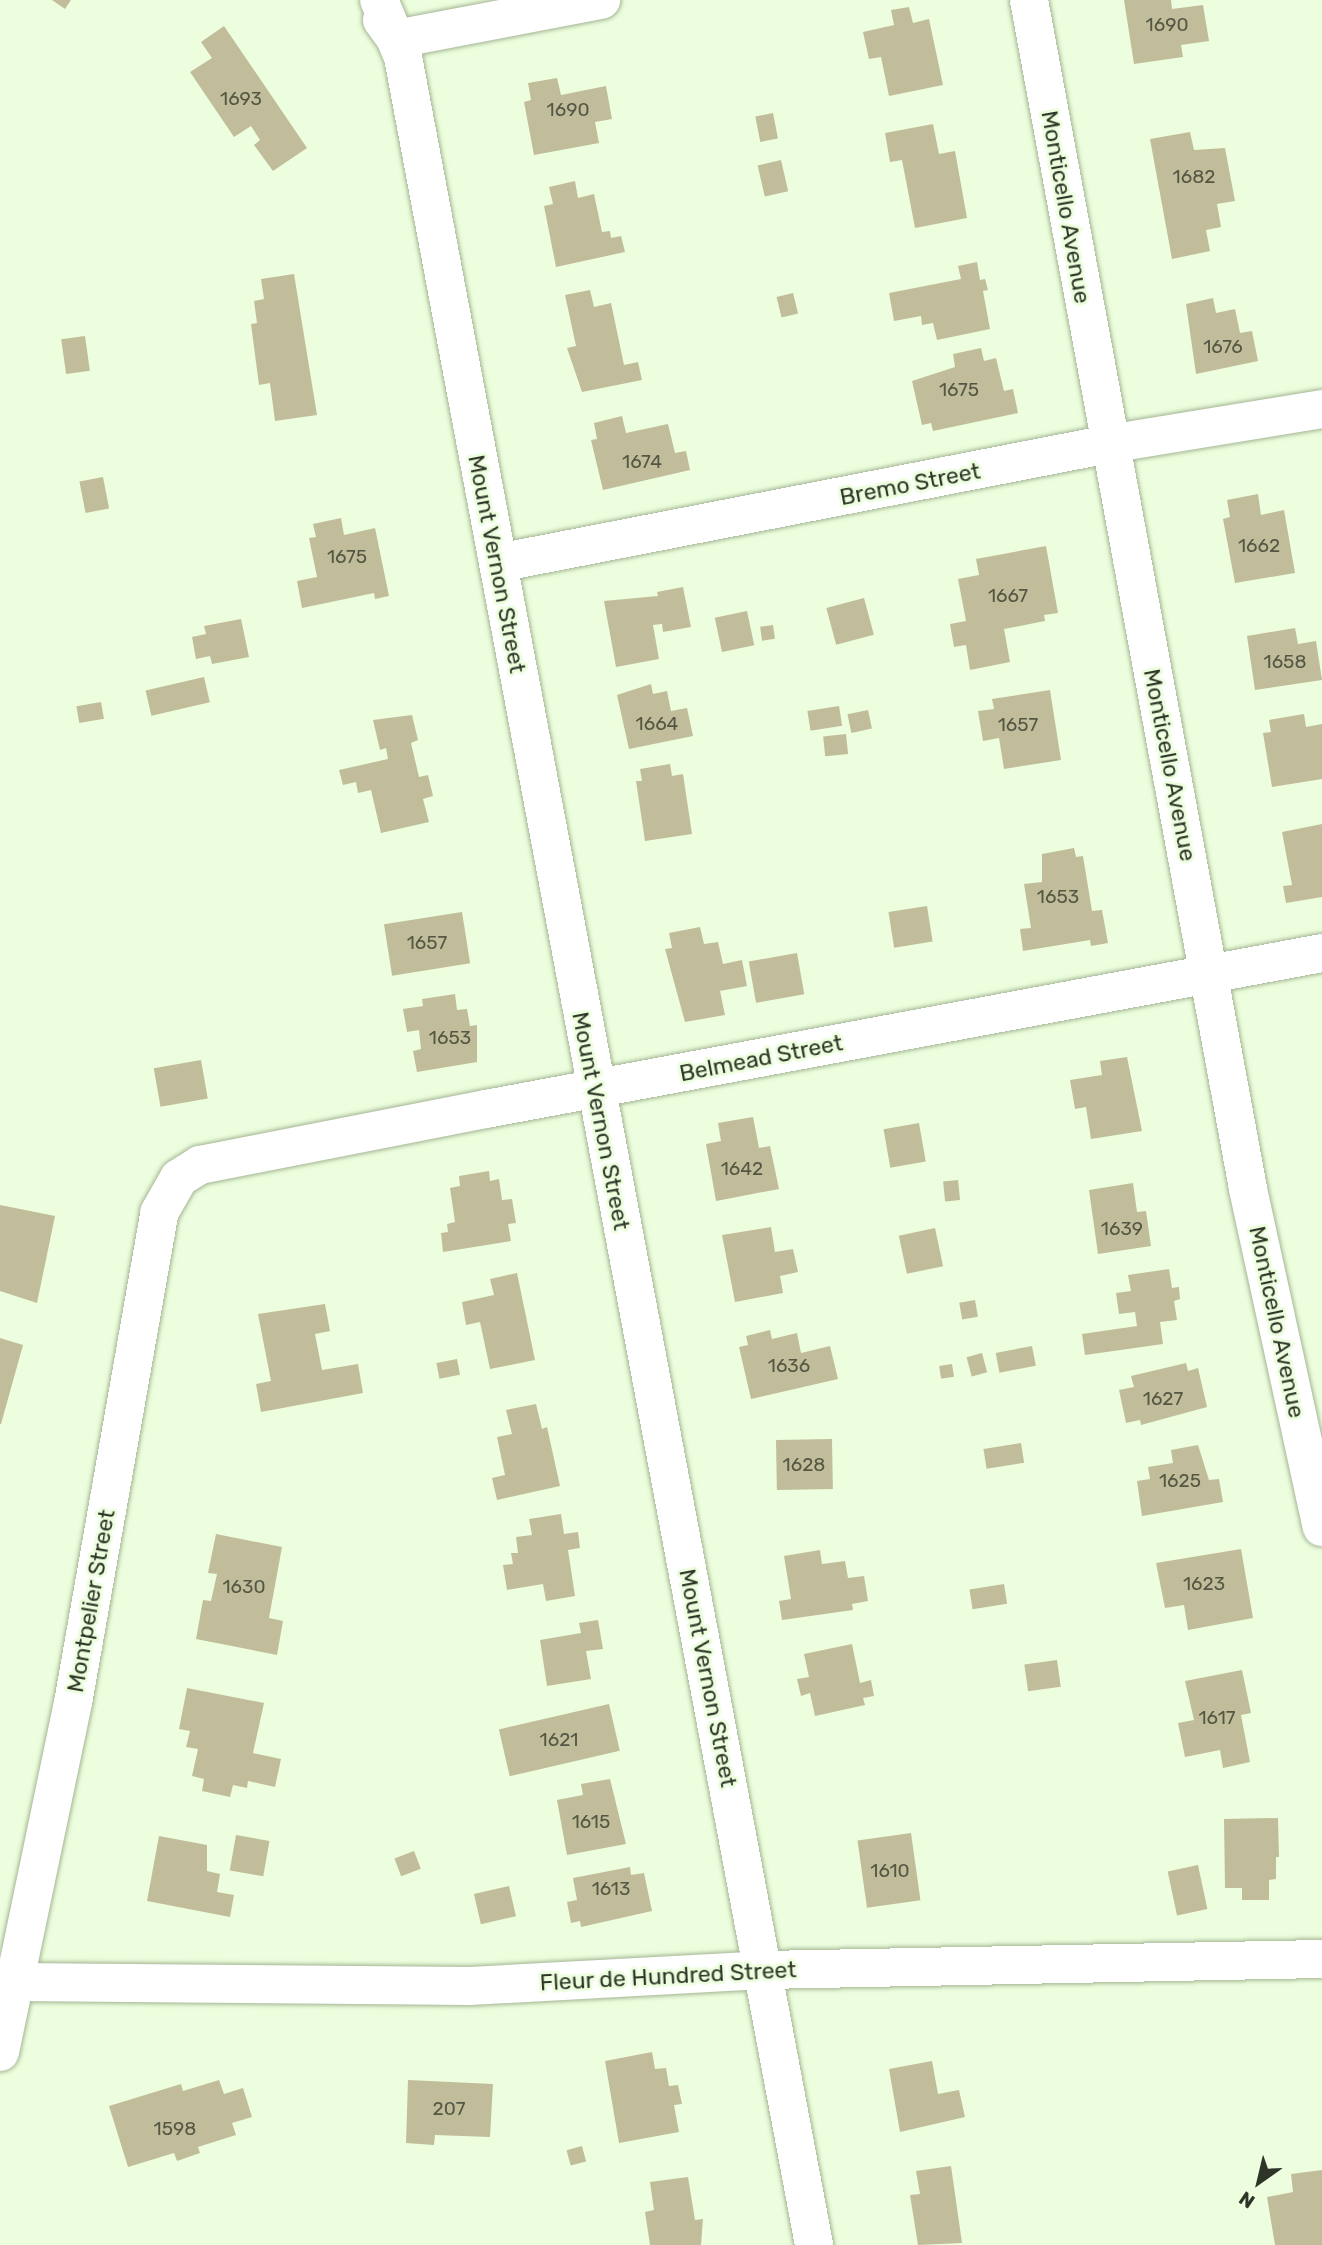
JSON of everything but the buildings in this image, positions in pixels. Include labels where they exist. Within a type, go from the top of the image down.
[{"type":"street","points":[[369,0],[396,39],[601,0]]},
{"type":"street","name":"Mount Vernon Street","points":[[379,0],[396,39],[498,563],[814,2245]]},
{"type":"street","name":"Monticello Avenue","points":[[1028,0],[1109,444],[1211,974],[1248,1189],[1322,1528]]},
{"type":"street","name":"Bremo Street","points":[[498,563],[1109,444],[1322,409]]},
{"type":"street","name":"Belmead Street","points":[[200,1165],[1322,953]]},
{"type":"street","name":"Montpelier Street","points":[[0,2052],[74,1703],[159,1213],[179,1178],[200,1165]]},
{"type":"street","name":"Fleur de Hundred Street","points":[[15,1982],[470,1986],[764,1970],[1322,1959]]}]
